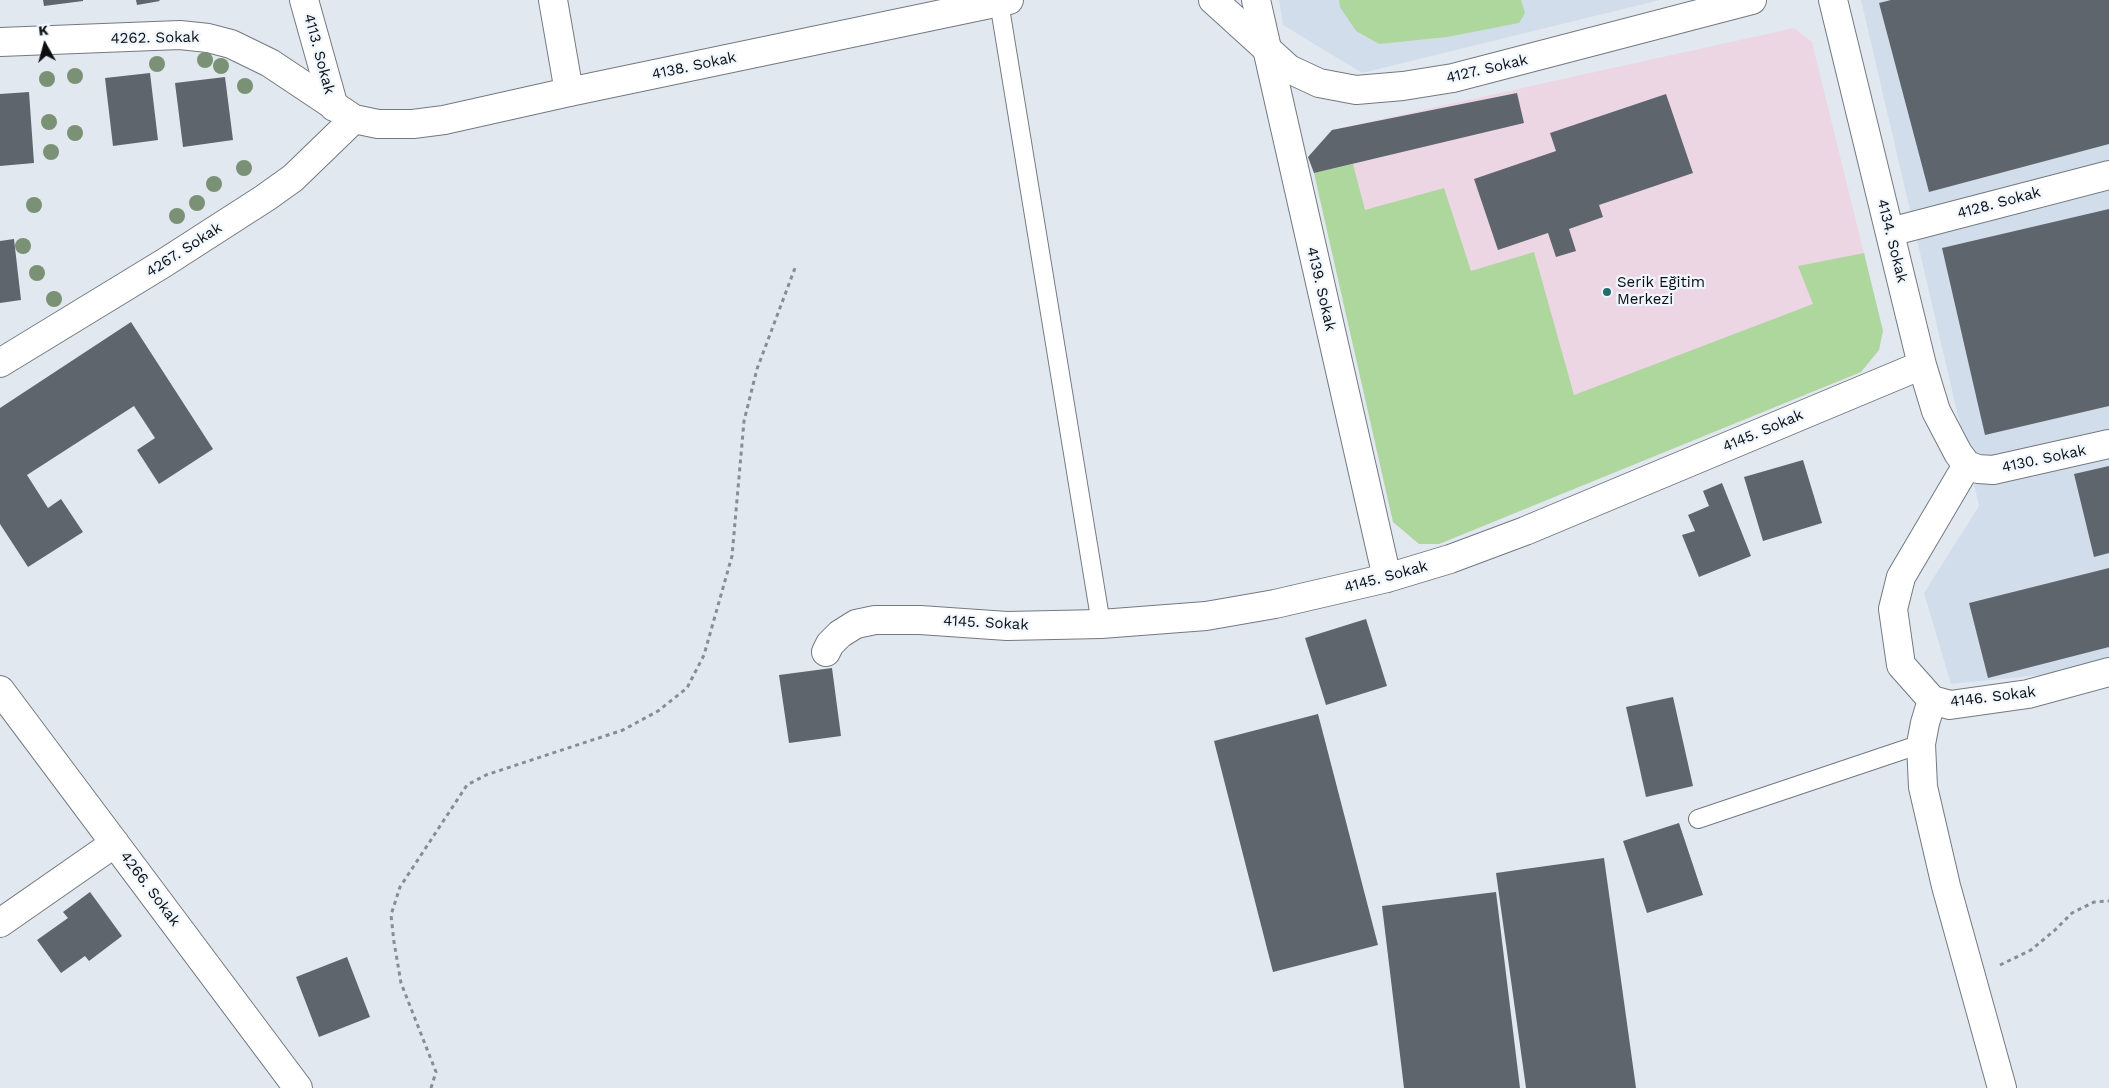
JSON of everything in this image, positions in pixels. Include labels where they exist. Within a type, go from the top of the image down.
[{"type":"street","name":"4113. Sokak","points":[[304,0],[355,117]]},
{"type":"street","points":[[553,0],[569,92]]},
{"type":"street","name":"4127. Sokak","points":[[1213,0],[1289,69],[1319,83],[1356,90],[1403,86],[1462,76],[1752,0]]},
{"type":"street","name":"4139. Sokak","points":[[1256,0],[1387,578]]},
{"type":"street","name":"4134. Sokak","points":[[1833,0],[1922,365],[1936,411],[1946,433],[1972,467]]},
{"type":"street","name":"4138. Sokak","points":[[355,117],[413,124],[444,120],[1004,1]]},
{"type":"street","name":"4262. Sokak","points":[[0,42],[180,35],[208,38],[231,44],[270,63],[355,117]]},
{"type":"street","name":"4267. Sokak","points":[[0,363],[164,263],[265,198],[293,178],[355,117]]},
{"type":"street","name":"4128. Sokak","points":[[1890,232],[2109,174]]},
{"type":"street","name":"4145. Sokak","points":[[826,652],[830,644],[840,634],[856,624],[875,620],[920,620],[1007,626],[1101,624],[1206,616],[1275,604],[1387,578],[1450,560],[1525,531],[1922,365]]},
{"type":"street","name":"4130. Sokak","points":[[1972,467],[1993,470],[2012,467],[2109,444]]},
{"type":"street","name":"4146. Sokak","points":[[1972,467],[1901,577],[1893,609],[1901,665],[1932,700],[1950,705],[2028,694],[2109,672]]},
{"type":"street","name":"4266. Sokak","points":[[0,690],[116,842],[298,1088]]},
{"type":"street","points":[[1932,700],[1924,723],[1920,744],[1923,787],[1946,886],[2002,1088]]},
{"type":"street","points":[[0,923],[116,842]]},
{"type":"lane","points":[[1004,1],[1101,624]]},
{"type":"lane","points":[[1698,819],[1920,744]]},
{"type":"path","points":[[431,1088],[436,1072],[400,983],[391,915],[400,887],[467,785],[486,775],[624,730],[658,711],[687,688],[704,656],[732,556],[744,421],[756,369],[795,268]]},
{"type":"path","points":[[1971,975],[2009,962],[2032,950],[2072,913],[2083,906],[2094,902],[2109,901]]},
{"type":"shaded area","points":[[1279,0],[1660,0],[1362,73],[1283,25]]},
{"type":"shaded area","points":[[1861,0],[2109,0],[2109,668],[1951,684],[1924,593],[1979,506]]},
{"type":"shaded area","name":"Serik Eğitim Merkezi","points":[[1794,28],[1812,42],[1883,331],[1879,350],[1861,372],[1439,544],[1419,544],[1393,522],[1314,173],[1308,157],[1332,130]]},
{"type":"green space","points":[[1339,0],[1521,0],[1525,13],[1519,23],[1447,37],[1379,44],[1356,31],[1340,7]]},
{"type":"green space","points":[[1353,164],[1365,210],[1444,188],[1471,271],[1534,252],[1574,395],[1813,304],[1798,266],[1864,253],[1883,331],[1879,350],[1861,372],[1439,544],[1419,544],[1393,522],[1314,173]]},
{"type":"building","points":[[43,0],[83,0],[83,1],[44,6]]},
{"type":"building","points":[[136,0],[159,0],[160,1],[137,5]]},
{"type":"building","points":[[1891,0],[2109,0],[2109,144],[1929,192],[1879,3]]},
{"type":"building","points":[[150,73],[158,140],[113,146],[105,78]]},
{"type":"building","points":[[225,77],[233,140],[183,147],[175,83]]},
{"type":"building","points":[[29,92],[34,163],[0,166],[0,94]]},
{"type":"building","points":[[1517,93],[1524,123],[1314,173],[1308,157],[1332,130]]},
{"type":"building","points":[[1666,94],[1693,173],[1599,205],[1603,217],[1569,229],[1576,251],[1556,257],[1548,233],[1498,250],[1474,179],[1556,151],[1550,133]]},
{"type":"building","points":[[2109,209],[2109,406],[1985,435],[1942,248]]},
{"type":"building","points":[[14,239],[21,300],[0,303],[0,241]]},
{"type":"building","points":[[131,322],[213,449],[159,484],[137,450],[155,438],[134,406],[27,475],[48,508],[61,499],[83,532],[28,567],[0,524],[0,408]]},
{"type":"building","points":[[1803,460],[1822,523],[1763,541],[1744,477]]},
{"type":"building","points":[[2109,466],[2109,553],[2094,557],[2074,474]]},
{"type":"building","points":[[1722,483],[1751,556],[1699,577],[1682,535],[1695,531],[1688,515],[1709,506],[1703,491]]},
{"type":"building","points":[[2109,568],[2109,647],[1988,678],[1969,603]]},
{"type":"building","points":[[1366,619],[1387,686],[1326,705],[1305,638]]},
{"type":"building","points":[[832,668],[841,736],[789,743],[779,675]]},
{"type":"building","points":[[1673,697],[1693,786],[1646,797],[1626,707]]},
{"type":"building","points":[[1318,714],[1378,945],[1273,972],[1214,741]]},
{"type":"building","points":[[1679,823],[1703,895],[1647,913],[1623,841]]},
{"type":"building","points":[[1604,858],[1636,1088],[1526,1088],[1496,873]]},
{"type":"building","points":[[90,892],[122,936],[89,961],[85,956],[61,973],[37,940],[68,918],[63,912]]},
{"type":"building","points":[[1496,892],[1520,1088],[1404,1088],[1382,906]]},
{"type":"building","points":[[347,957],[370,1017],[319,1037],[296,977]]},
{"type":"place","name":"Serik Eğitim Merkezi","points":[[1607,292]]}]
